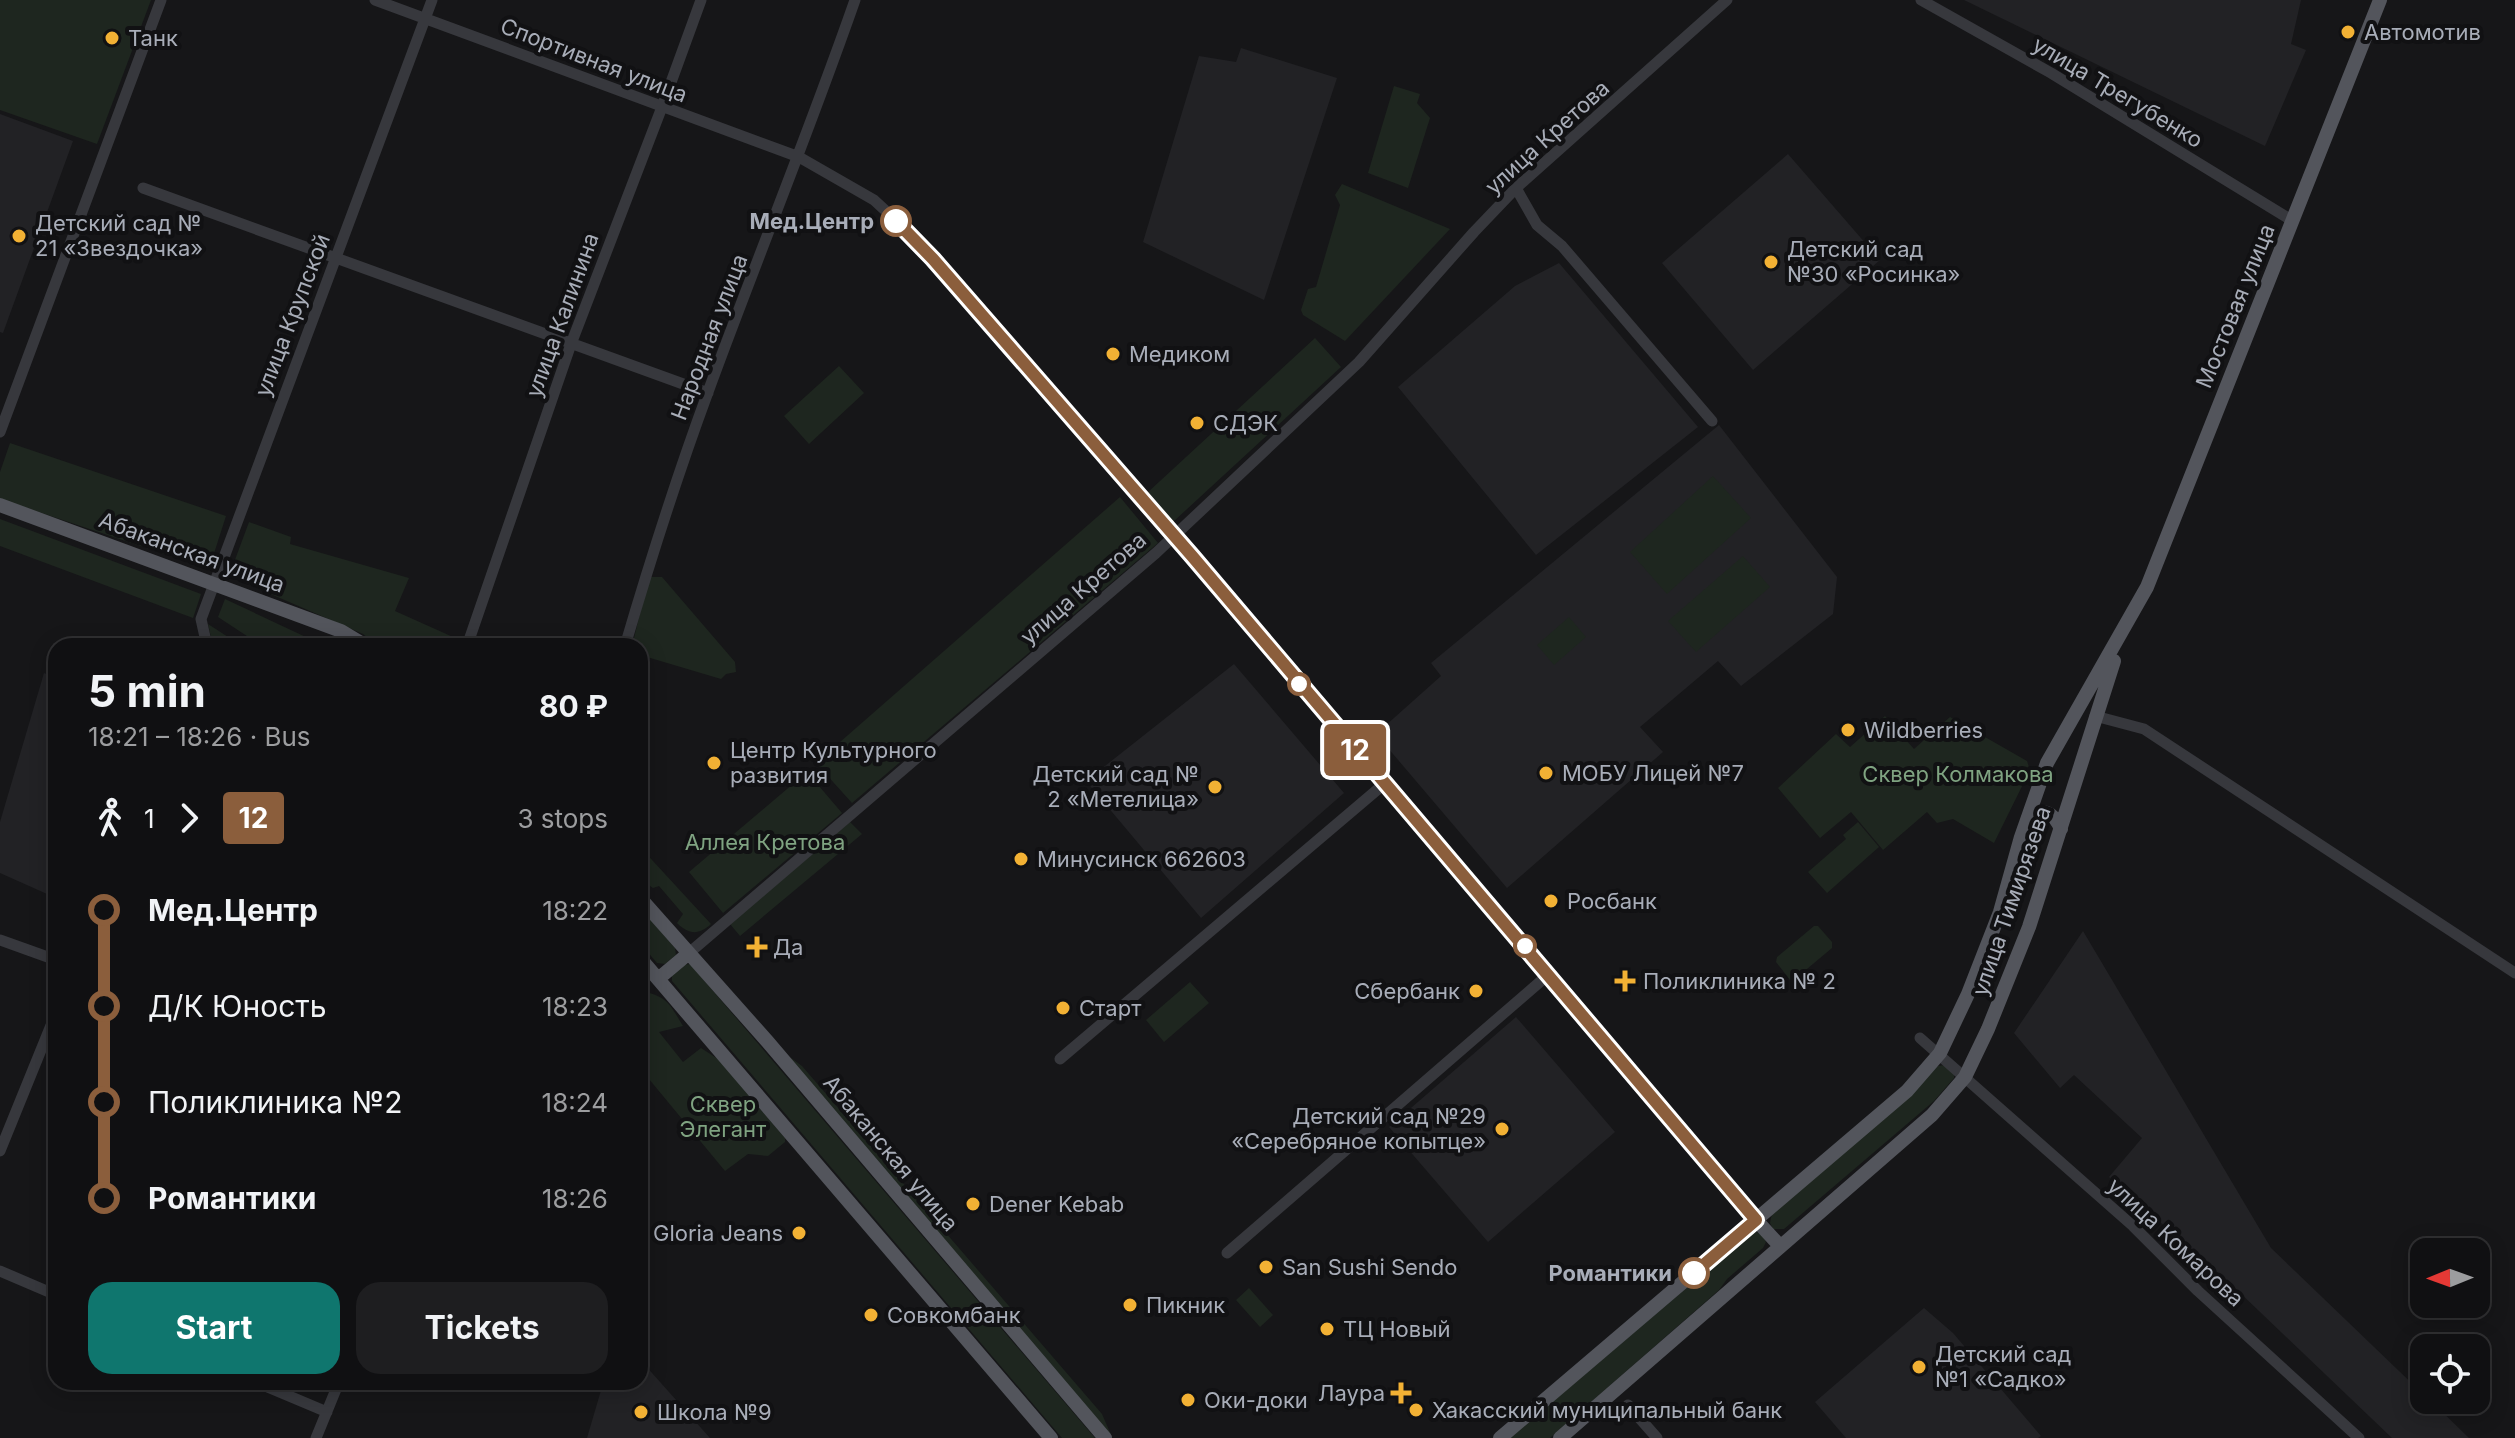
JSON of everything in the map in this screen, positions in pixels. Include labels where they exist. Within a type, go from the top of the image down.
[{"type":"main road","name":"Мостовая улица","points":[[2126,627],[2147,587],[2380,0]]},
{"type":"main road","name":"Абаканская улица","points":[[0,505],[214,583],[353,638]]},
{"type":"main road","name":"улица Тимирязева","points":[[1560,1438],[1932,1115],[1965,1077],[2029,927],[2126,627]]},
{"type":"main road","name":"улица Тимирязева","points":[[1500,1438],[1907,1091],[1940,1053],[1968,994],[2000,912],[2047,763],[2126,627]]},
{"type":"main road","points":[[2028,817],[2039,812],[2048,813],[2056,818],[2061,829]]},
{"type":"main road","name":"Абаканская улица","points":[[648,907],[767,1041],[1105,1438]]},
{"type":"main road","points":[[658,979],[689,953]]},
{"type":"main road","points":[[648,967],[1051,1438]]},
{"type":"main road","points":[[1756,1220],[1780,1246]]},
{"type":"street","points":[[0,432],[161,0]]},
{"type":"street","name":"Спортивная улица","points":[[375,0],[799,157],[874,200],[913,236],[1172,535],[1756,1220]]},
{"type":"street","name":"улица Крупской","points":[[205,638],[201,619],[432,0]]},
{"type":"street","name":"улица Калинина","points":[[470,638],[571,344],[701,0]]},
{"type":"street","name":"Народная улица","points":[[627,638],[708,393],[799,157],[855,0]]},
{"type":"street","name":"улица Кретова","points":[[689,953],[1156,553],[1370,351],[1516,188],[1727,0]]},
{"type":"street","name":"улица Трегубенко","points":[[1921,0],[2063,80],[2293,221]]},
{"type":"street","points":[[143,188],[708,393]]},
{"type":"street","points":[[1516,188],[1537,225],[1562,246],[1712,421]]},
{"type":"street","points":[[2095,716],[2144,729],[2515,973]]},
{"type":"street","points":[[1060,1059],[1384,784]]},
{"type":"street","points":[[0,940],[48,957]]},
{"type":"street","points":[[1227,1253],[1549,974]]},
{"type":"street","points":[[0,1151],[48,1033]]},
{"type":"street","name":"улица Комарова","points":[[1920,1038],[2133,1226],[2198,1291],[2359,1438]]},
{"type":"street","points":[[0,1271],[48,1292]]},
{"type":"street","points":[[275,1390],[327,1412]]},
{"type":"street","points":[[316,1438],[336,1390]]},
{"type":"street","points":[[1628,1405],[1657,1438]]},
{"type":"shaded area","points":[[1964,0],[2301,0],[2291,44],[2306,50],[2265,146]]},
{"type":"shaded area","points":[[1241,48],[1337,78],[1264,300],[1143,242],[1199,56],[1236,62]]},
{"type":"shaded area","name":"Детский сад № 21 «Звездочка»","points":[[0,114],[73,141],[3,333],[0,332]]},
{"type":"shaded area","name":"Детский сад №30 «Росинка»","points":[[1788,154],[1880,260],[1753,370],[1662,263]]},
{"type":"shaded area","points":[[1559,263],[1698,427],[1536,555],[1398,387],[1515,286]]},
{"type":"shaded area","points":[[1719,425],[1837,577],[1833,614],[1741,686],[1718,661],[1640,727],[1663,752],[1507,888],[1376,734],[1441,676],[1431,663]]},
{"type":"shaded area","name":"Детский сад № 2 «Метелица»","points":[[1234,664],[1344,793],[1201,918],[1086,781]]},
{"type":"shaded area","points":[[44,673],[48,675],[48,894],[0,873],[0,822]]},
{"type":"shaded area","points":[[2083,931],[2271,1248],[2410,1382],[2410,1414],[2444,1414],[2469,1438],[2392,1438],[2236,1289],[2109,1177],[2142,1138],[2074,1075],[2060,1088],[2014,1033]]},
{"type":"shaded area","name":"Детский сад №29 «Серебряное копытце»","points":[[1516,1017],[1615,1132],[1488,1242],[1389,1127]]},
{"type":"shaded area","name":"Детский сад №1 «Cадко»","points":[[1924,1308],[1953,1333],[2041,1436],[1846,1438],[1815,1402]]},
{"type":"shaded area","name":"Школа №9","points":[[648,1368],[710,1438],[587,1438],[601,1390],[648,1390]]},
{"type":"green space","points":[[0,0],[151,0],[97,144],[0,110]]},
{"type":"green space","points":[[1394,86],[1420,94],[1417,103],[1430,118],[1408,188],[1368,173]]},
{"type":"green space","points":[[1342,184],[1450,229],[1345,341],[1303,315],[1301,310],[1308,289],[1316,287],[1340,205],[1335,195]]},
{"type":"green space","points":[[1315,338],[1341,367],[1173,522],[1147,493]]},
{"type":"green space","points":[[839,366],[864,393],[809,444],[784,416]]},
{"type":"green space","points":[[10,443],[226,516],[209,569],[0,499],[0,472]]},
{"type":"green space","points":[[1713,476],[1751,518],[1667,594],[1630,552]]},
{"type":"green space","name":"Аллея Кретова","points":[[1120,497],[1158,543],[852,803],[816,763]]},
{"type":"green space","points":[[0,519],[201,594],[193,618],[0,546]]},
{"type":"green space","points":[[249,522],[291,537],[290,544],[409,578],[395,611],[453,637],[368,638],[229,576]]},
{"type":"green space","points":[[1743,556],[1770,587],[1696,652],[1668,621]]},
{"type":"green space","points":[[649,577],[662,577],[735,662],[736,672],[726,674],[721,679],[648,657],[648,638],[634,638]]},
{"type":"green space","points":[[225,599],[308,638],[250,638],[218,617]]},
{"type":"green space","points":[[1569,617],[1586,637],[1554,665],[1537,645]]},
{"type":"green space","points":[[208,624],[230,638],[211,638]]},
{"type":"green space","name":"Сквер Колмакова","points":[[1885,716],[1914,749],[1950,717],[2027,761],[2030,770],[1994,843],[1953,819],[1937,823],[1927,812],[1883,850],[1851,812],[1820,838],[1778,788],[1836,734],[1850,747]]},
{"type":"green space","name":"Аллея Кретова","points":[[807,772],[842,813],[723,913],[689,872]]},
{"type":"green space","points":[[850,822],[862,834],[740,936],[730,924]]},
{"type":"green space","points":[[1858,822],[1879,847],[1827,893],[1808,872],[1846,839],[1843,835]]},
{"type":"green space","points":[[648,856],[711,924],[694,932],[686,930],[677,923],[683,914],[659,886],[653,888],[648,885]]},
{"type":"green space","points":[[648,916],[675,948],[676,955],[665,964],[657,963],[648,952]]},
{"type":"green space","points":[[1814,926],[1818,926],[1832,942],[1832,948],[1790,980],[1776,962],[1777,957]]},
{"type":"green space","points":[[690,964],[1095,1438],[1062,1438],[672,981],[672,975],[683,965]]},
{"type":"green space","points":[[1190,982],[1209,1003],[1164,1042],[1146,1020]]},
{"type":"green space","name":"Сквер Элегант","points":[[648,992],[662,998],[683,1026],[659,1032],[683,1062],[701,1048],[718,1059],[785,1138],[785,1142],[768,1156],[748,1154],[725,1171],[648,1078]]},
{"type":"green space","points":[[787,1055],[802,1066],[1102,1414],[1112,1437]]},
{"type":"green space","points":[[1945,1065],[1954,1073],[1954,1078],[1934,1101],[1784,1229],[1773,1229],[1770,1223],[1772,1213],[1938,1066]]},
{"type":"green space","points":[[1757,1232],[1766,1242],[1763,1248],[1550,1438],[1510,1438],[1751,1233]]},
{"type":"green space","points":[[1249,1288],[1273,1315],[1260,1327],[1236,1300]]},
{"type":"bus line","name":"12","points":[[896,221],[913,236],[1137,492],[1756,1220],[1694,1273]]},
{"type":"place","name":"Автомотив","points":[[2348,32]]},
{"type":"place","name":"Танк","points":[[112,38]]},
{"type":"place","name":"Мед.Центр","points":[[896,221]]},
{"type":"place","name":"Детский сад № 21 «Звездочка»","points":[[19,236]]},
{"type":"place","name":"Детский сад №30 «Росинка»","points":[[1771,262]]},
{"type":"place","name":"Медиком","points":[[1113,354]]},
{"type":"place","name":"СДЭК","points":[[1197,423]]},
{"type":"place","name":"Wildberries","points":[[1848,730]]},
{"type":"place","name":"Центр Культурного развития","points":[[714,763]]},
{"type":"place","name":"МОБУ Лицей №7","points":[[1546,773]]},
{"type":"place","name":"Детский сад № 2 «Метелица»","points":[[1215,787]]},
{"type":"place","name":"Минусинск 662603","points":[[1021,859]]},
{"type":"place","name":"Росбанк","points":[[1551,901]]},
{"type":"place","name":"Да","points":[[757,947]]},
{"type":"place","name":"Поликлиника № 2","points":[[1625,981]]},
{"type":"place","name":"Сбербанк","points":[[1476,991]]},
{"type":"place","name":"Старт","points":[[1063,1008]]},
{"type":"place","name":"Детский сад №29 «Серебряное копытце»","points":[[1502,1129]]},
{"type":"place","name":"Dener Kebab","points":[[973,1204]]},
{"type":"place","name":"Gloria Jeans","points":[[799,1233]]},
{"type":"place","name":"San Sushi Sendo","points":[[1266,1267]]},
{"type":"place","name":"Романтики","points":[[1694,1273]]},
{"type":"place","name":"Пикник","points":[[1130,1305]]},
{"type":"place","name":"Совкомбанк","points":[[871,1315]]},
{"type":"place","name":"ТЦ Новый","points":[[1327,1329]]},
{"type":"place","name":"Детский сад №1 «Cадко»","points":[[1919,1367]]},
{"type":"place","name":"Лаура","points":[[1401,1393]]},
{"type":"place","name":"Оки-доки","points":[[1188,1400]]},
{"type":"place","name":"Хакасский муниципальный банк","points":[[1416,1410]]},
{"type":"place","name":"Школа №9","points":[[641,1412]]}]
